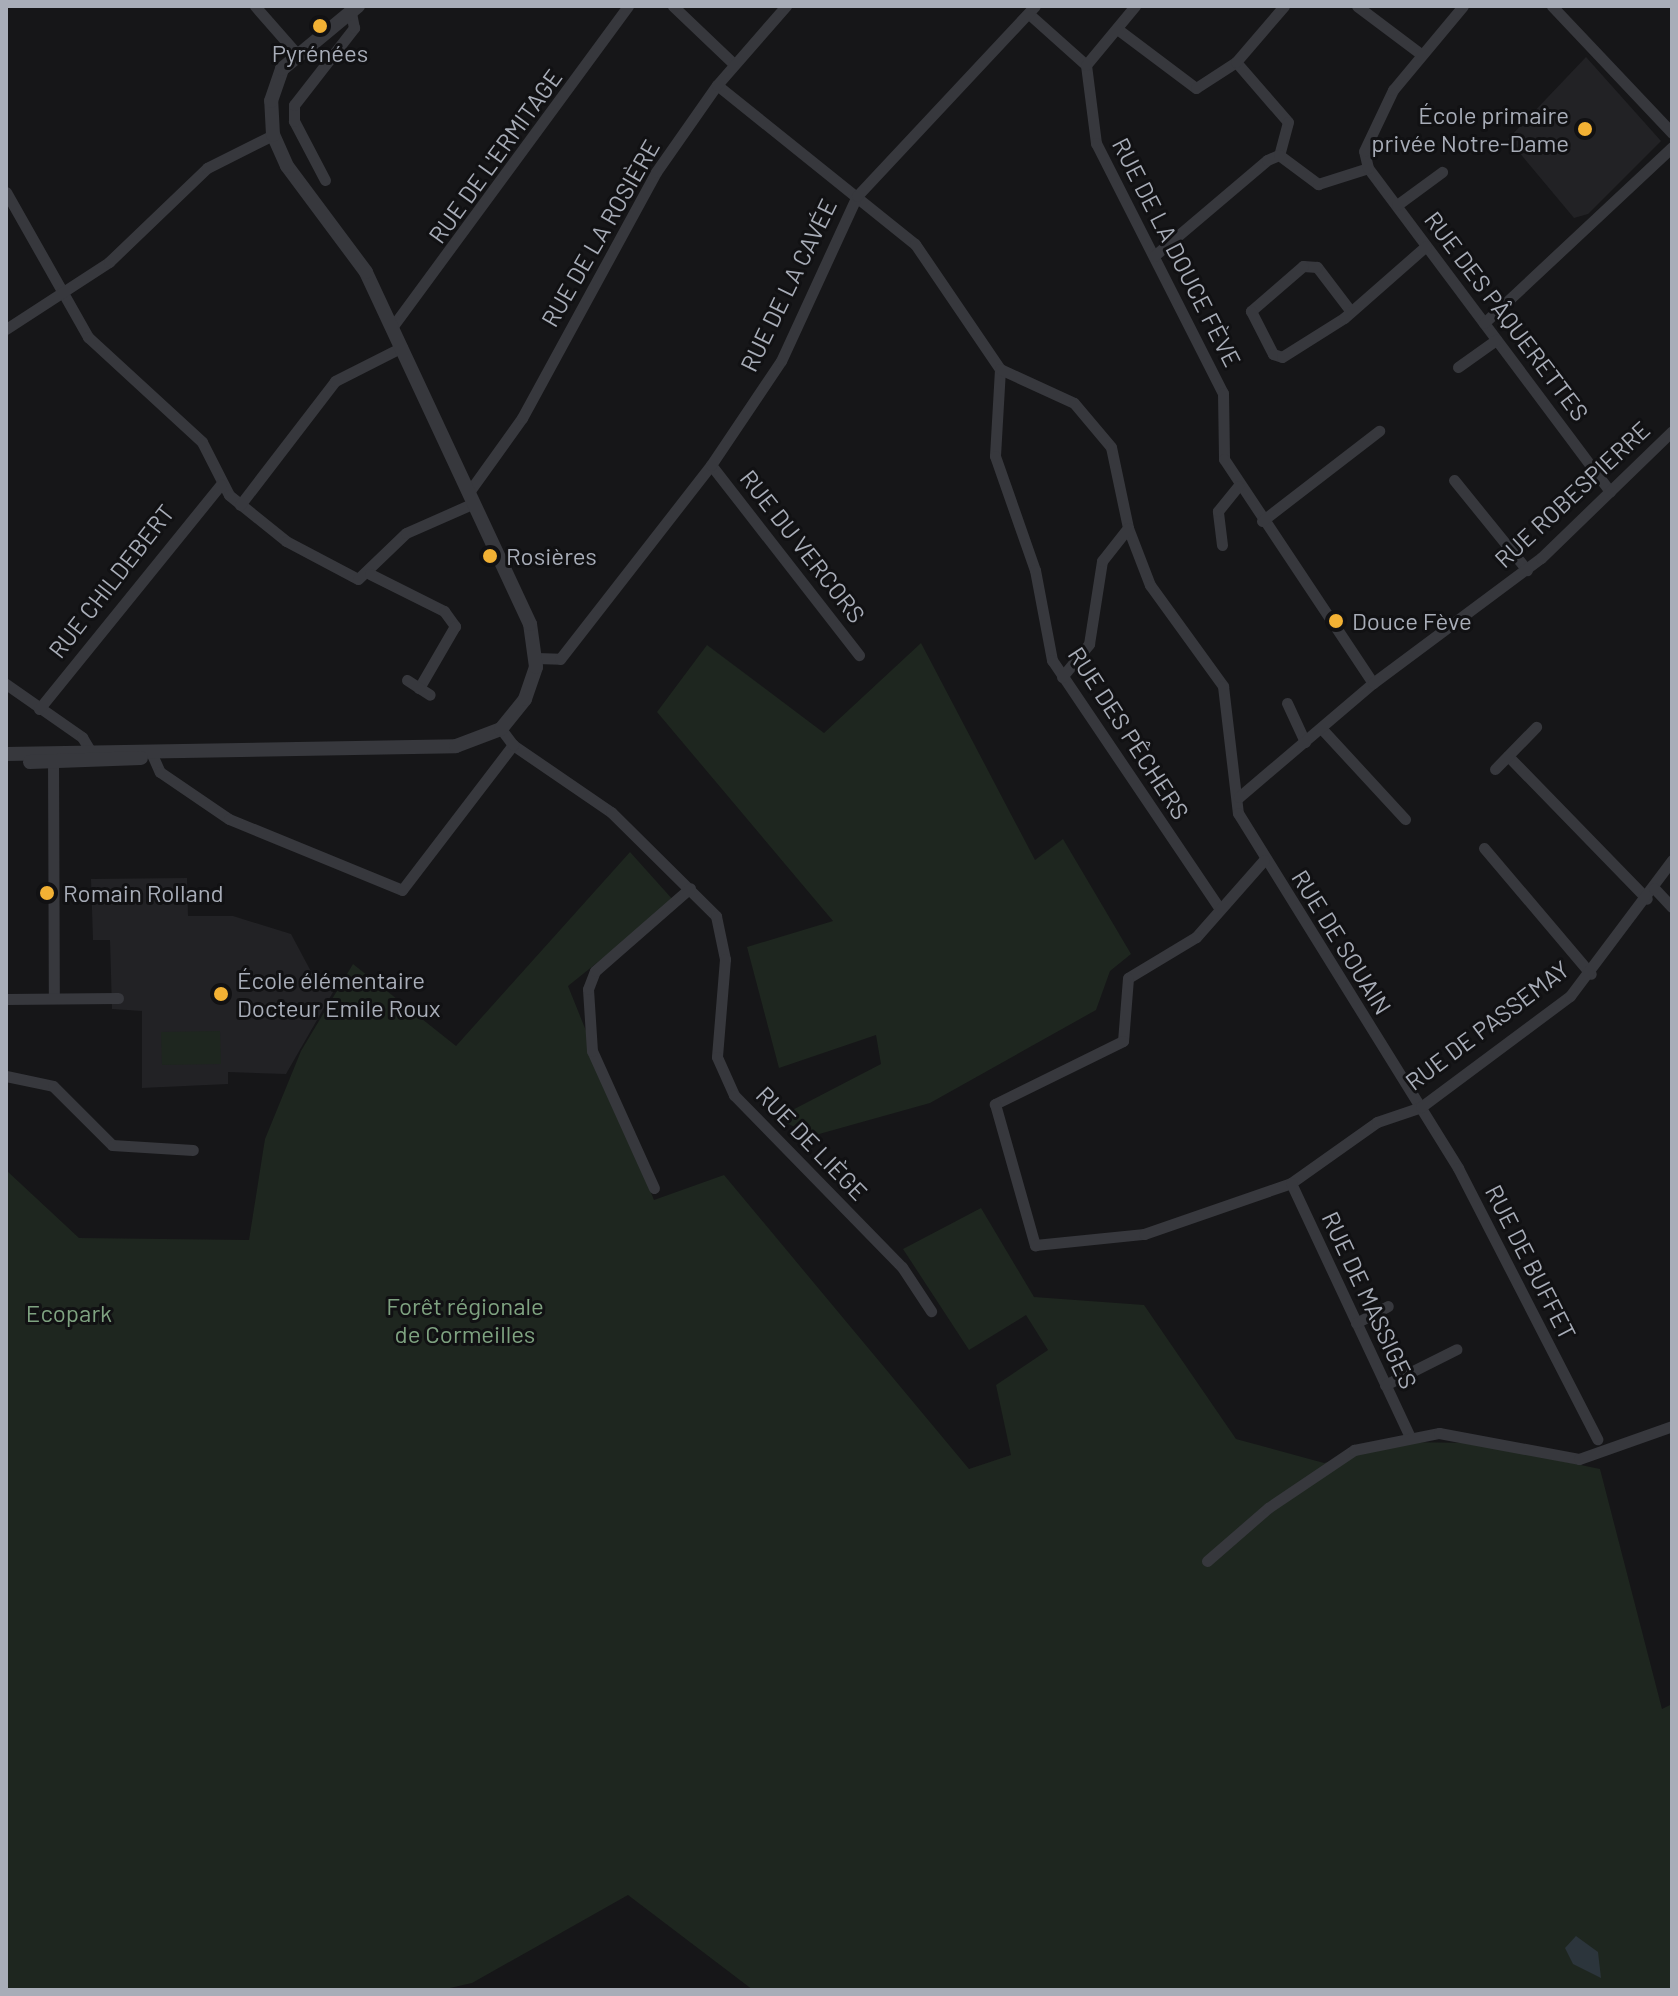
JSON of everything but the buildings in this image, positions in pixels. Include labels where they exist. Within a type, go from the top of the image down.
[{"type":"street","points":[[255,6],[297,54]]},
{"type":"street","name":"RUE DE L'ERMITAGE","points":[[393,326],[628,6]]},
{"type":"street","points":[[673,6],[734,64]]},
{"type":"street","name":"RUE DE LA ROSIÈRE","points":[[472,498],[522,418],[624,227],[717,85],[786,6]]},
{"type":"street","points":[[1032,10],[1086,65],[1120,31],[1135,6]]},
{"type":"street","points":[[1120,31],[1196,88],[1236,62],[1284,6]]},
{"type":"street","points":[[1357,6],[1421,54]]},
{"type":"street","points":[[1279,155],[1318,184],[1368,168],[1364,151],[1421,54],[1463,6]]},
{"type":"street","points":[[1556,7],[1672,133]]},
{"type":"street","points":[[94,757],[112,751],[151,753],[443,747],[501,729],[525,699],[536,658],[530,624],[393,326],[356,256],[287,166],[273,135],[275,85],[297,54],[354,9]]},
{"type":"street","points":[[325,180],[294,121],[294,105],[354,28],[354,9]]},
{"type":"street","name":"RUE DE LA CAVÉE","points":[[536,658],[560,659],[711,465],[781,361],[857,196],[1032,10]]},
{"type":"street","points":[[1154,256],[1279,155],[1288,122],[1236,62]]},
{"type":"street","name":"RUE DE LA DOUCE FÈVE","points":[[1086,65],[1096,143],[1223,393],[1224,459],[1238,486],[1373,683]]},
{"type":"street","points":[[717,85],[915,244],[1000,369]]},
{"type":"street","points":[[6,329],[63,298],[207,168],[273,135]]},
{"type":"street","points":[[1484,323],[1672,147]]},
{"type":"street","name":"RUE DES PÂQUERETTES","points":[[1368,168],[1610,492]]},
{"type":"street","points":[[1397,205],[1442,172]]},
{"type":"street","points":[[6,192],[63,298],[98,349],[202,442],[221,484],[240,505],[324,563],[358,579],[370,574],[406,533],[472,498]]},
{"type":"street","points":[[1349,309],[1317,267],[1303,266],[1251,311],[1273,354],[1282,357],[1349,309],[1426,246]]},
{"type":"street","points":[[1458,367],[1496,340]]},
{"type":"street","points":[[240,505],[335,381],[402,347]]},
{"type":"street","name":"RUE DE SOUAIN","points":[[1000,369],[1074,403],[1098,425],[1111,447],[1128,528],[1175,626],[1223,686],[1239,797],[1238,813],[1264,860],[1421,1107]]},
{"type":"street","name":"RUE DES PÊCHERS","points":[[1000,369],[995,456],[1062,677],[1220,909]]},
{"type":"street","points":[[1262,521],[1379,431]]},
{"type":"street","name":"RUE ROBESPIERRE","points":[[1239,797],[1373,683],[1527,570],[1672,431]]},
{"type":"street","name":"RUE DU VERCORS","points":[[711,465],[859,655]]},
{"type":"street","points":[[1454,480],[1527,570]]},
{"type":"street","name":"RUE CHILDEBERT","points":[[39,709],[221,484]]},
{"type":"street","points":[[1222,545],[1218,511],[1238,486]]},
{"type":"street","points":[[1062,677],[1089,644],[1102,561],[1128,528]]},
{"type":"street","points":[[370,574],[451,618],[451,636],[419,688]]},
{"type":"street","points":[[407,680],[430,695]]},
{"type":"street","points":[[6,684],[94,757]]},
{"type":"street","points":[[1287,703],[1305,742]]},
{"type":"street","points":[[1495,769],[1536,727]]},
{"type":"street","points":[[1321,728],[1405,819]]},
{"type":"street","points":[[151,753],[160,772],[229,819],[402,890],[513,745],[501,729]]},
{"type":"street","name":"RUE DE LIÈGE","points":[[513,745],[611,812],[690,888],[724,935],[717,1057],[734,1095],[902,1267],[931,1311]]},
{"type":"street","points":[[6,754],[131,759],[151,753]]},
{"type":"street","points":[[1508,756],[1647,899]]},
{"type":"street","points":[[6,763],[55,757]]},
{"type":"street","points":[[54,998],[55,757]]},
{"type":"street","points":[[1484,848],[1591,974]]},
{"type":"street","points":[[1220,909],[1264,860]]},
{"type":"street","name":"RUE DE PASSEMAY","points":[[1220,909],[1196,937],[1128,978],[1123,1041],[995,1104],[1035,1245],[1144,1234],[1291,1183],[1377,1122],[1421,1107],[1591,974],[1672,860]]},
{"type":"street","points":[[654,1188],[592,1051],[588,989],[595,971],[690,888]]},
{"type":"street","points":[[1654,888],[1672,907]]},
{"type":"street","points":[[6,999],[118,998]]},
{"type":"street","points":[[6,1076],[53,1086],[112,1145],[193,1150]]},
{"type":"street","name":"RUE DE BUFFET","points":[[1421,1107],[1597,1439]]},
{"type":"street","name":"RUE DE MASSIGES","points":[[1291,1183],[1409,1435]]},
{"type":"street","points":[[1356,1323],[1388,1306]]},
{"type":"street","points":[[1385,1385],[1457,1349]]},
{"type":"street","points":[[1207,1561],[1268,1508],[1354,1450],[1409,1435],[1485,1439],[1579,1459],[1672,1426]]},
{"type":"shaded area","name":"École primaire privée Notre-Dame","points":[[1586,57],[1661,141],[1588,214],[1574,218],[1508,139]]},
{"type":"shaded area","name":"École élémentaire Docteur Emile Roux","points":[[187,878],[188,916],[233,916],[291,934],[315,979],[340,980],[286,1074],[228,1072],[228,1084],[142,1088],[142,1011],[112,1009],[110,940],[93,940],[91,879]]},
{"type":"shaded area","points":[[1576,1936],[1598,1952],[1601,1978],[1573,1964],[1565,1948]]},
{"type":"green space","points":[[921,643],[1035,860],[1063,839],[1131,954],[1110,971],[1096,1010],[930,1103],[812,1136],[777,1118],[881,1064],[876,1035],[779,1068],[747,947],[833,921],[657,712],[707,645],[824,733]]},
{"type":"green space","name":"Forêt régionale de Cormeilles","points":[[630,852],[674,901],[568,986],[654,1200],[724,1175],[969,1469],[1011,1455],[996,1385],[1048,1350],[1026,1315],[969,1350],[903,1249],[981,1208],[1034,1297],[1144,1305],[1236,1439],[1324,1463],[1401,1442],[1474,1443],[1600,1469],[1662,1709],[1672,1704],[1672,1990],[753,1990],[628,1895],[472,1983],[441,1990],[6,1990],[6,1170],[79,1238],[249,1240],[265,1139],[301,1051],[353,964],[456,1046]]},
{"type":"green space","points":[[220,1031],[221,1064],[162,1065],[161,1032]]},
{"type":"place","name":"Pyrénées","points":[[320,26]]},
{"type":"place","name":"École primaire privée Notre-Dame","points":[[1585,129]]},
{"type":"place","name":"Rosières","points":[[490,556]]},
{"type":"place","name":"Douce Fève","points":[[1336,621]]},
{"type":"place","name":"Romain Rolland","points":[[47,893]]},
{"type":"place","name":"École élémentaire Docteur Emile Roux","points":[[221,994]]},
{"type":"park label","name":"Ecopark","points":[[69,1313]]}]
